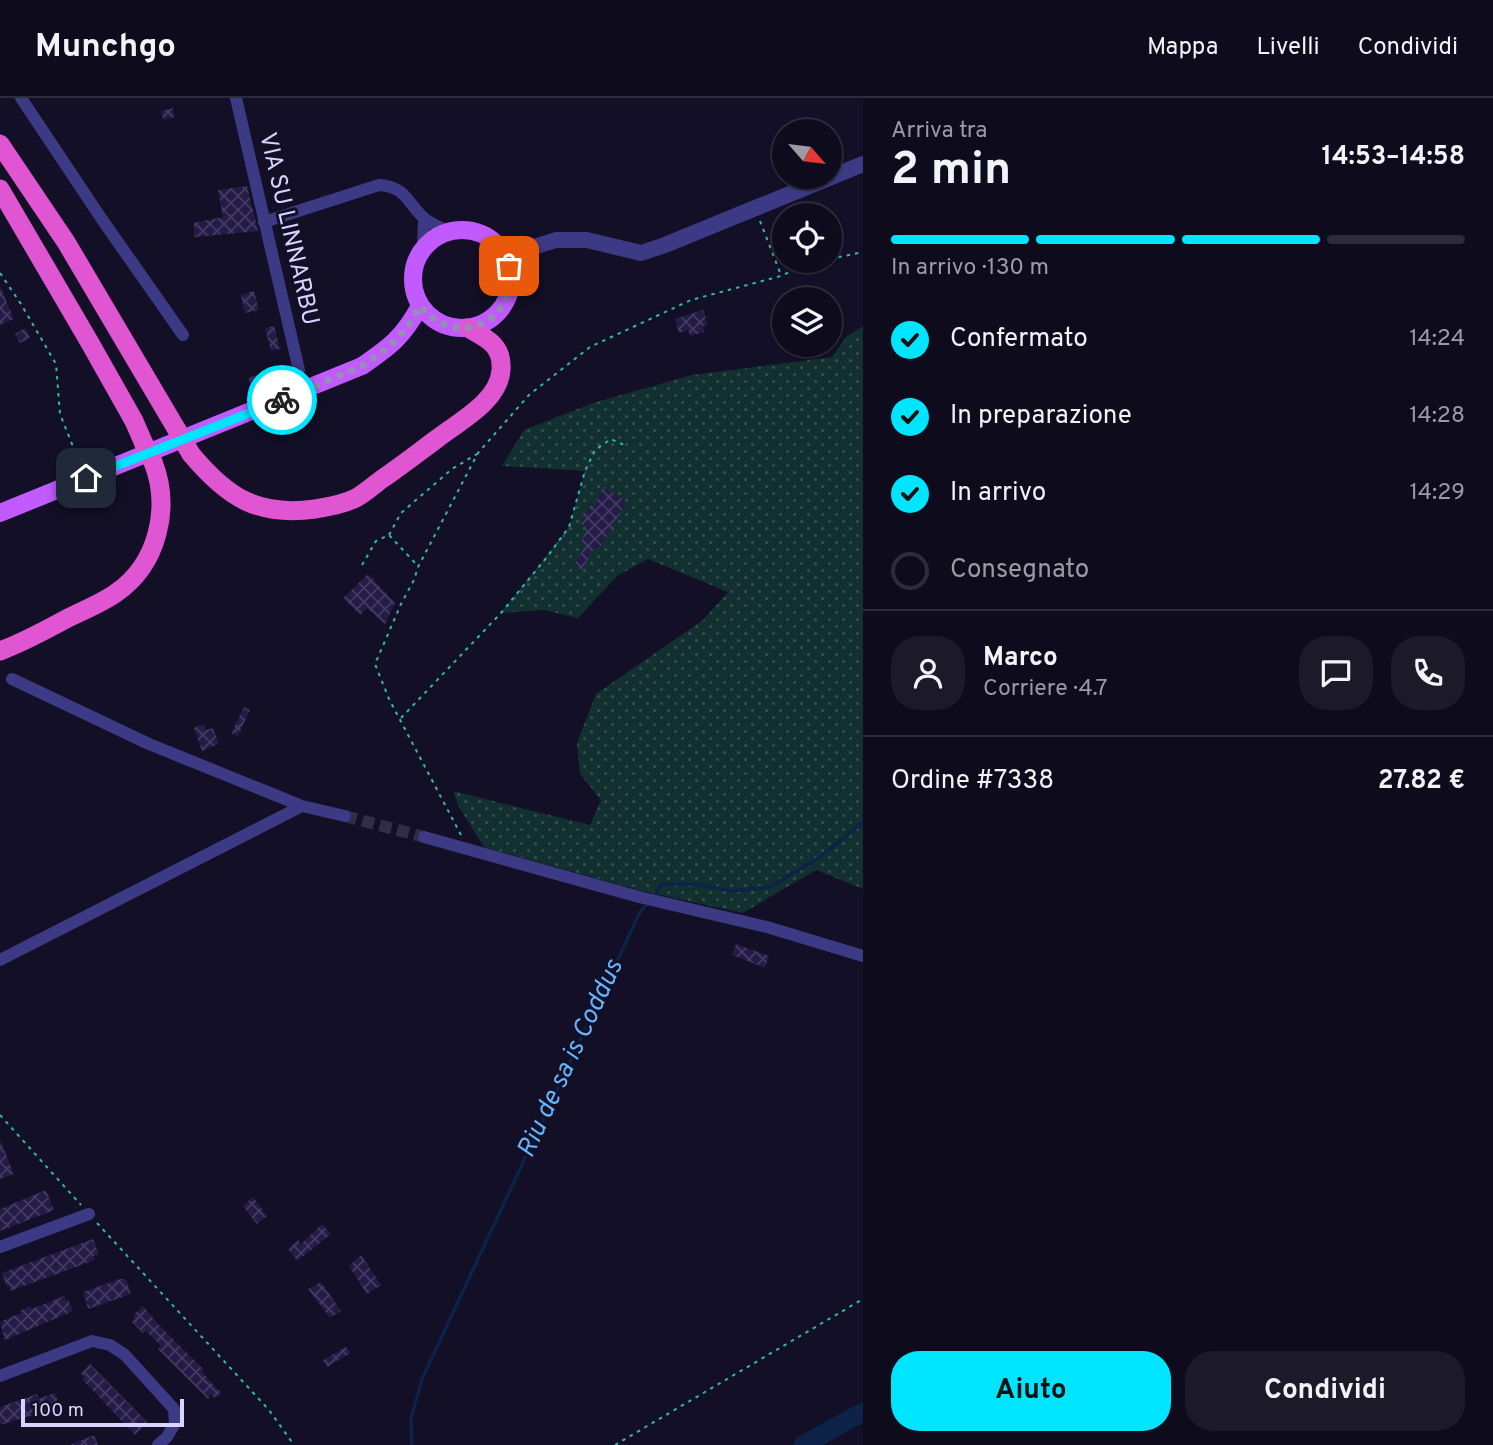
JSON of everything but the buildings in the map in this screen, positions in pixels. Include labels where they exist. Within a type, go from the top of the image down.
[{"type":"highway","points":[[0,144],[66,242],[194,457],[224,487],[261,508],[280,512],[300,511],[327,507],[355,498],[490,396],[501,373],[499,353],[494,342],[468,328]]},
{"type":"highway","points":[[0,189],[134,421],[159,480],[161,497],[159,531],[154,546],[134,576],[117,592],[0,651]]},
{"type":"main road","points":[[466,230],[482,234],[496,243],[509,266],[511,279],[509,292],[496,315],[483,324],[452,328],[437,322],[420,306],[412,277],[423,249],[434,239],[449,232],[466,230]]},
{"type":"main road","points":[[0,513],[362,366],[407,330],[420,306]]},
{"type":"main road","points":[[407,330],[437,322]]},
{"type":"street","points":[[21,98],[100,218],[183,335]]},
{"type":"street","name":"VIA SU LINNARBU","points":[[236,98],[299,370]]},
{"type":"street","points":[[496,243],[516,249],[556,240],[587,240],[641,253],[863,164]]},
{"type":"street","points":[[264,222],[380,185],[394,186],[424,218],[449,232]]},
{"type":"street","points":[[423,249],[424,218]]},
{"type":"street","points":[[511,279],[521,261],[534,247]]},
{"type":"street","points":[[12,679],[149,744],[302,806],[345,816]]},
{"type":"street","points":[[0,960],[302,806]]},
{"type":"street","points":[[424,837],[650,900],[767,927],[863,956]]},
{"type":"street","points":[[0,1247],[89,1214]]},
{"type":"street","points":[[0,1376],[92,1341],[110,1345],[125,1356],[174,1409],[176,1423],[158,1445]]},
{"type":"path","points":[[754,209],[781,276]]},
{"type":"path","points":[[842,256],[863,252]]},
{"type":"path","points":[[0,273],[55,363],[60,414],[86,478]]},
{"type":"path","points":[[469,849],[400,718],[375,664],[401,604],[415,580],[418,567],[478,453],[529,395],[590,347],[691,300],[788,273]]},
{"type":"path","points":[[400,718],[501,613],[569,527],[585,471],[595,450],[611,439],[624,444]]},
{"type":"path","points":[[362,565],[376,541],[389,535],[401,513],[452,468],[478,453]]},
{"type":"path","points":[[389,535],[418,567]]},
{"type":"path","points":[[0,1115],[269,1410],[294,1445]]},
{"type":"path","points":[[615,1445],[863,1299]]},
{"type":"green space","points":[[863,326],[863,889],[816,870],[743,913],[642,891],[484,847],[459,807],[453,791],[590,825],[601,800],[580,774],[577,743],[596,694],[703,620],[728,592],[648,559],[617,576],[578,618],[544,610],[501,613],[569,527],[585,471],[502,466],[524,430],[593,403],[692,375],[842,357],[842,343]]},
{"type":"waterway","name":"Riu de sa is Coddus","points":[[652,898],[662,884],[697,884],[732,891],[770,887],[820,857],[863,822]]},
{"type":"waterway","name":"Riu de sa is Coddus","points":[[412,1445],[411,1418],[422,1379],[640,912],[647,904]]},
{"type":"waterway","points":[[803,1445],[863,1412]]},
{"type":"tunnel","points":[[345,816],[424,837]]},
{"type":"way so far","points":[[282,400],[362,366],[374,358],[407,330],[420,306],[437,322],[452,328],[483,324],[496,315],[504,304],[511,279],[509,266]]},
{"type":"route","points":[[86,478],[282,400]]}]
